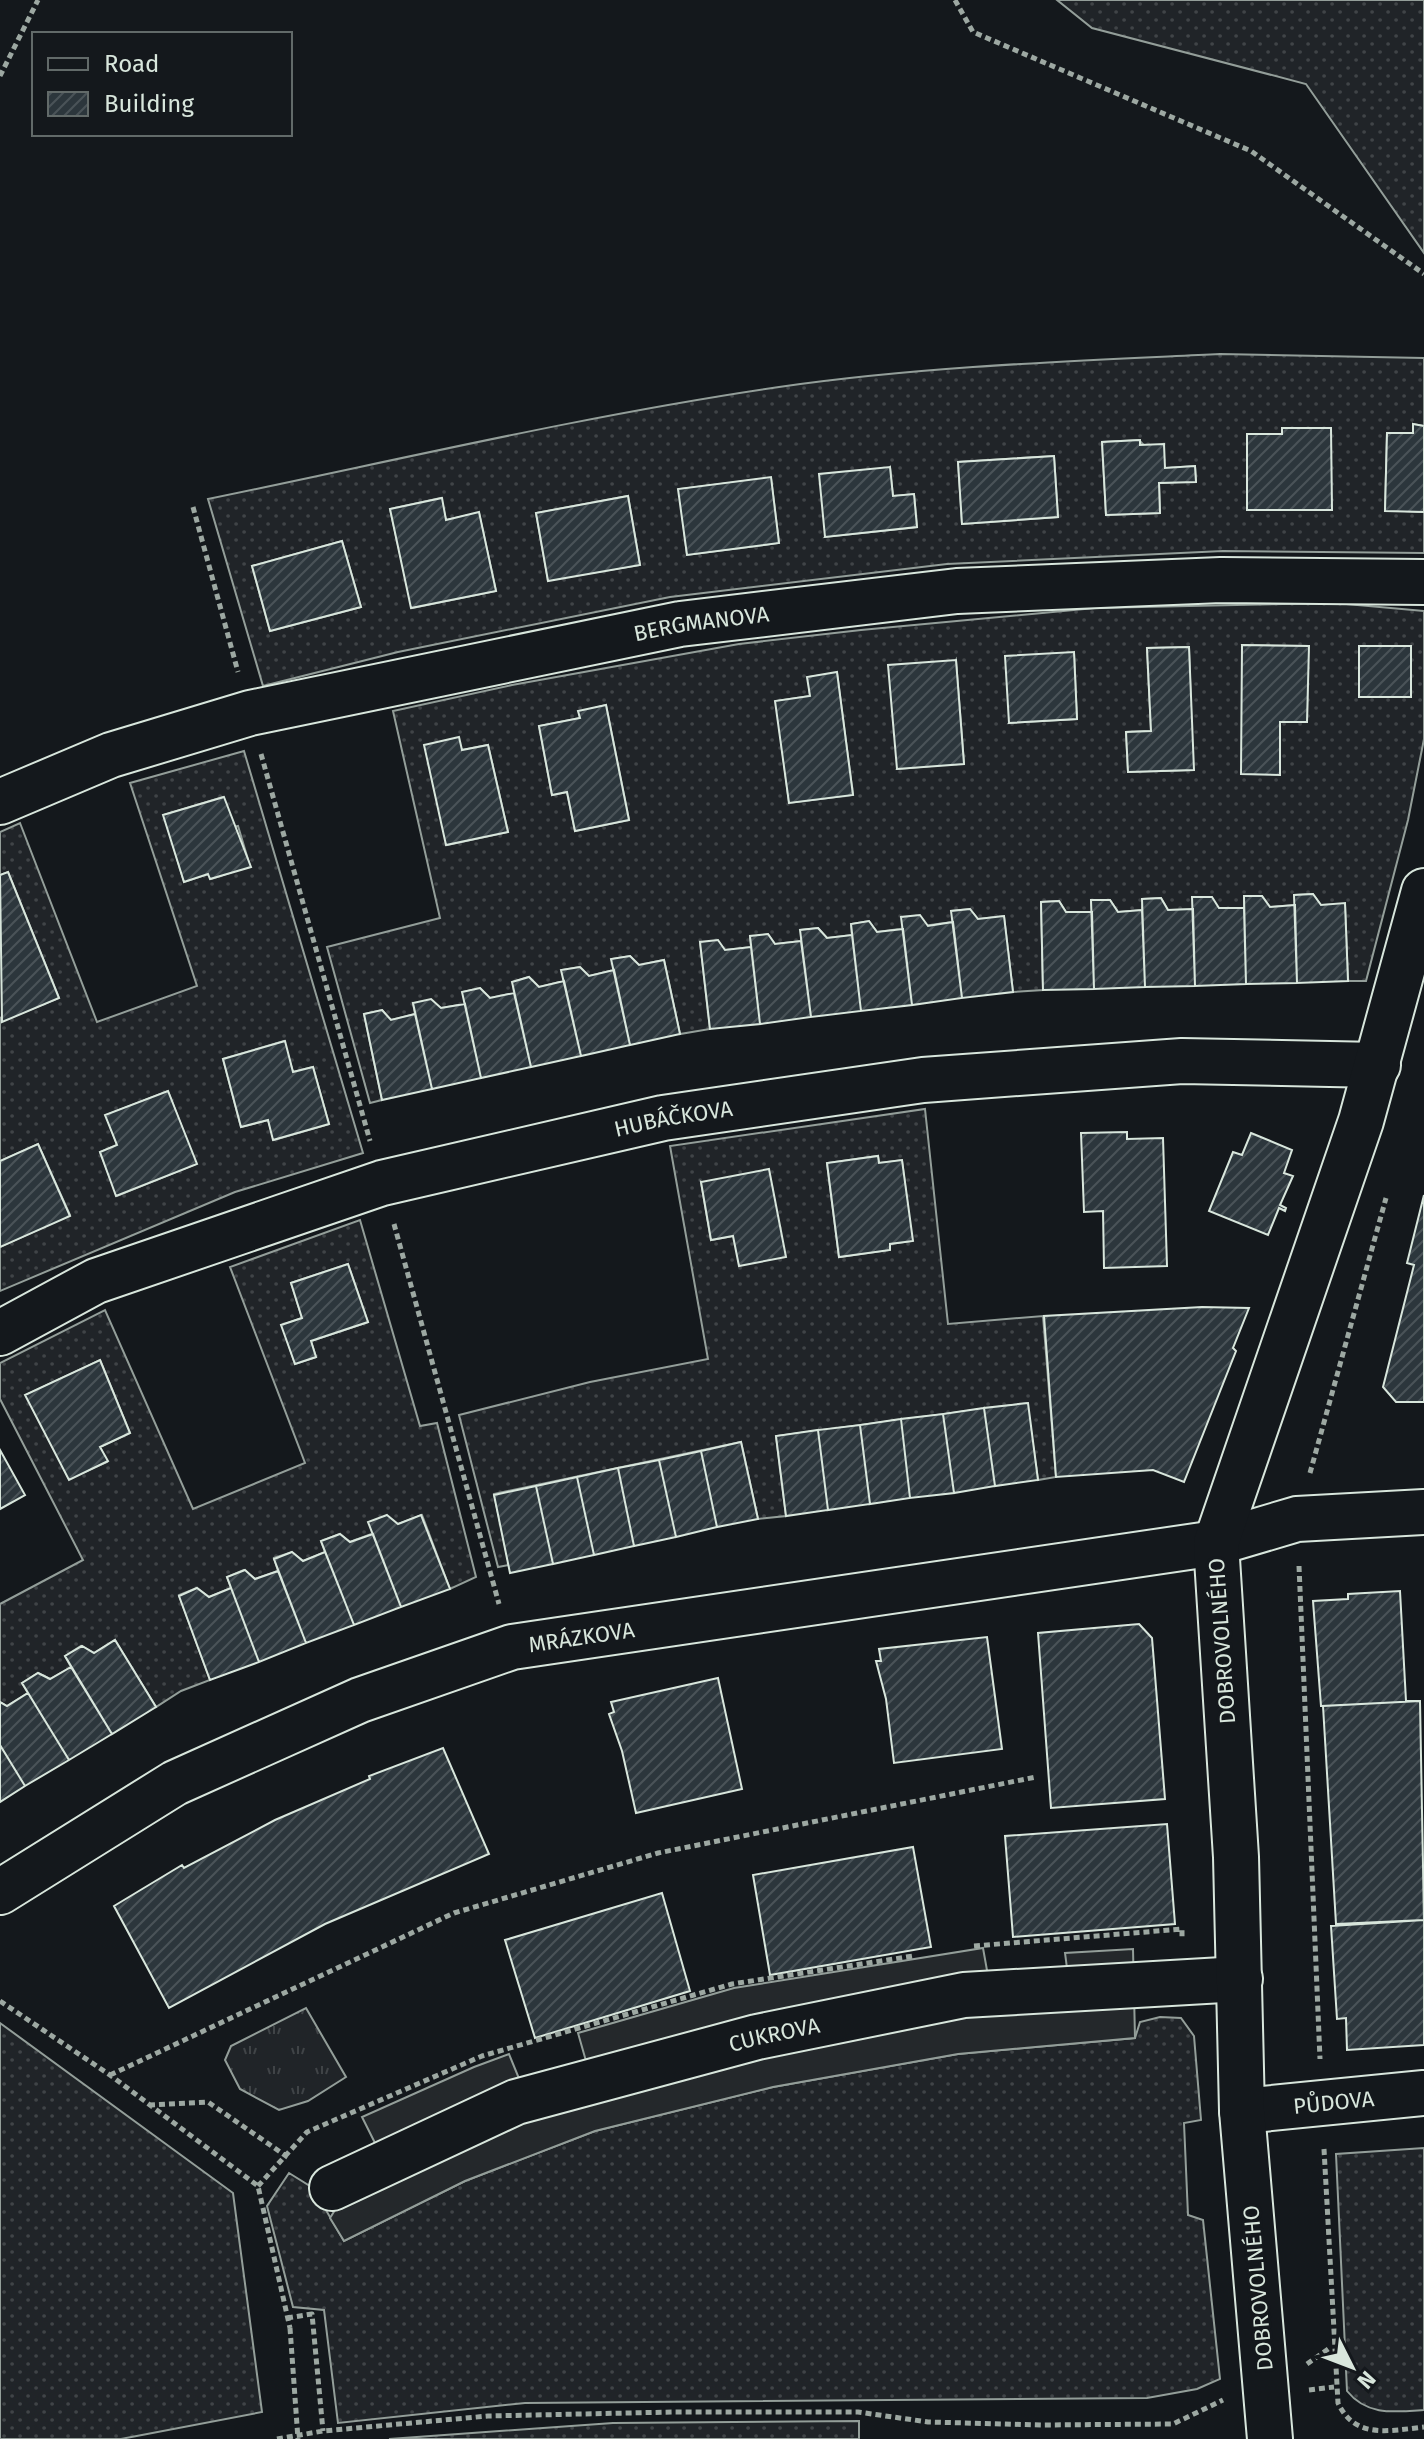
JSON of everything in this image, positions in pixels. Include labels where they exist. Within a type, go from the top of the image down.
[{"type":"street","name":"BERGMANOVA","points":[[0,802],[111,755],[250,713],[680,624],[957,591],[1221,580],[1424,582]]},
{"type":"street","name":"DOBROVOLNÉHO","points":[[1269,2431],[1242,2111],[1240,1979],[1216,1543],[1318,1252],[1378,1065],[1424,891]]},
{"type":"street","name":"HUBÁČKOVA","points":[[0,1333],[96,1281],[382,1183],[663,1118],[923,1080],[1182,1061],[1378,1065]]},
{"type":"street","name":"MRÁZKOVA","points":[[0,1892],[175,1783],[360,1700],[512,1647],[1216,1543],[1297,1519],[1424,1512]]},
{"type":"street","name":"CUKROVA","points":[[332,2188],[516,2102],[757,2037],[964,1995],[1240,1979]]},
{"type":"street","name":"PŮDOVA","points":[[1242,2111],[1424,2093]]},
{"type":"path","points":[[0,76],[38,0]]},
{"type":"path","points":[[955,0],[973,32],[1251,151],[1424,274]]},
{"type":"path","points":[[193,507],[512,1647]]},
{"type":"path","points":[[1390,1183],[1297,1519],[1338,2403],[1343,2417],[1355,2429],[1372,2433],[1424,2427]]},
{"type":"path","points":[[110,2075],[454,1913],[658,1853],[1036,1777]]},
{"type":"path","points":[[0,2001],[110,2075],[258,2186],[290,2328],[298,2439]]},
{"type":"path","points":[[149,2105],[208,2102],[332,2188]]},
{"type":"path","points":[[287,2318],[312,2314],[323,2431]]},
{"type":"path","points":[[277,2439],[323,2431],[488,2416],[674,2412],[858,2412],[928,2422],[1173,2424],[1228,2397]]},
{"type":"green space","points":[[1057,0],[1424,0],[1424,253],[1306,84],[1092,28]]},
{"type":"green space","points":[[1220,354],[1424,358],[1424,426],[1413,424],[1413,433],[1387,433],[1385,510],[1424,512],[1424,553],[1223,551],[947,564],[670,597],[398,652],[263,686],[208,499],[564,424],[779,387],[944,369]],"holes":[[[1282,428],[1331,428],[1331,510],[1247,510],[1247,434],[1282,434]],[[1139,440],[1165,468],[1195,466],[1196,481],[1159,483],[1160,513],[1106,515],[1102,442]],[[1054,456],[1058,517],[962,524],[958,462]],[[890,467],[893,496],[914,494],[917,527],[825,537]],[[771,478],[779,543],[687,555],[679,489]],[[628,496],[640,565],[548,580],[536,513]],[[441,498],[446,520],[479,513],[496,591],[412,608],[390,509]],[[342,541],[361,607],[270,631],[252,566]]]},
{"type":"green space","points":[[1335,603],[1424,611],[1424,739],[1408,820],[1366,981],[1348,981],[1345,904],[1321,905],[1313,894],[1295,895],[1295,905],[1270,907],[1262,896],[1244,896],[1244,908],[1168,910],[1161,898],[1143,899],[1142,910],[1118,912],[1110,900],[1091,900],[1092,912],[1066,912],[1059,901],[1041,902],[1043,990],[1013,992],[1004,916],[978,919],[970,909],[952,911],[953,922],[877,932],[869,921],[851,924],[852,935],[827,938],[818,928],[801,930],[801,941],[775,944],[768,934],[750,937],[751,947],[725,950],[700,942],[710,1029],[680,1034],[664,960],[639,965],[630,956],[612,959],[614,970],[589,976],[579,967],[562,970],[564,981],[539,987],[529,977],[513,982],[514,993],[490,998],[480,988],[463,992],[465,1004],[441,1008],[413,1003],[415,1014],[391,1020],[382,1010],[364,1014],[382,1100],[370,1103],[327,947],[440,918],[393,711],[512,685],[739,644],[1095,608]],"holes":[[[1242,645],[1308,646],[1307,722],[1280,722],[1279,775]],[[1189,647],[1193,770],[1128,772],[1126,732],[1151,731],[1147,648]],[[1074,653],[1077,719],[1009,723]],[[956,660],[964,763],[897,769]],[[837,673],[853,795],[789,803],[776,701],[810,696],[808,677]],[[606,705],[629,820],[575,831],[567,792],[552,795],[539,726],[580,718],[579,712]],[[425,745],[462,750],[488,745],[508,832],[447,845]]]},
{"type":"green space","points":[[244,751],[363,1153],[235,1192],[0,1291],[0,1247],[70,1215],[38,1144],[0,1161],[0,1017],[2,1021],[59,998],[8,872],[0,875],[0,832],[20,823],[97,1022],[197,986],[130,783]],"holes":[[[223,797],[233,827],[238,826],[250,866],[211,879],[208,874],[184,882],[164,815]],[[284,1041],[293,1072],[313,1067],[329,1124],[274,1140],[268,1120],[241,1127],[223,1059]],[[168,1091],[196,1164],[117,1196],[100,1152],[117,1145],[106,1115]]]},
{"type":"green space","points":[[925,1109],[948,1324],[1043,1316],[1056,1477],[1038,1480],[1027,1403],[776,1436],[786,1516],[758,1519],[741,1442],[494,1494],[509,1565],[498,1567],[459,1415],[590,1382],[708,1359],[670,1146]],"holes":[[[878,1156],[879,1163],[902,1160],[912,1241],[890,1244],[890,1250],[839,1257],[827,1163]],[[701,1182],[785,1257],[733,1236],[711,1240]]]},
{"type":"green space","points":[[360,1220],[420,1426],[437,1423],[476,1577],[450,1589],[422,1515],[350,1542],[340,1534],[321,1541],[325,1552],[303,1561],[292,1552],[274,1558],[278,1571],[255,1579],[244,1570],[227,1577],[231,1588],[209,1597],[197,1588],[179,1595],[210,1680],[181,1691],[156,1707],[115,1640],[94,1653],[81,1646],[65,1656],[71,1667],[50,1679],[38,1673],[22,1683],[28,1693],[7,1706],[0,1702],[0,1604],[83,1560],[0,1399],[0,1363],[105,1310],[193,1509],[305,1463],[230,1267]],"holes":[[[348,1264],[368,1322],[311,1341],[316,1357],[295,1364],[282,1325],[302,1318],[291,1283]],[[100,1360],[130,1433],[100,1447],[107,1462],[69,1479],[26,1395]]]},
{"type":"green space","points":[[306,2008],[346,2077],[308,2101],[279,2110],[240,2089],[225,2060],[231,2046]]},
{"type":"green space","points":[[1160,2017],[1181,2018],[1194,2036],[1201,2120],[1184,2123],[1188,2215],[1203,2220],[1220,2379],[1197,2389],[1147,2398],[525,2403],[338,2423],[324,2310],[293,2307],[267,2206],[289,2173],[313,2188],[344,2241],[465,2181],[595,2131],[773,2087],[958,2054],[1135,2038],[1140,2022]]},
{"type":"green space","points":[[0,2023],[233,2193],[262,2412],[121,2439],[0,2439]]},
{"type":"green space","points":[[1424,2148],[1424,2410],[1382,2411],[1363,2405],[1347,2391],[1336,2154]]},
{"type":"green space","points":[[859,2421],[859,2439],[389,2439],[613,2423]]},
{"type":"shaded area","points":[[983,1948],[988,1976],[1067,1968],[1065,1953],[1133,1949],[1135,2038],[958,2054],[773,2087],[595,2131],[465,2181],[344,2241],[330,2218],[376,2145],[362,2117],[474,2067],[509,2054],[520,2081],[586,2061],[578,2033],[734,1988]]},
{"type":"building","points":[[1413,424],[1424,426],[1424,512],[1385,511],[1387,433],[1413,433]]},
{"type":"building","points":[[1282,428],[1331,428],[1332,510],[1247,510],[1247,434],[1282,434]]},
{"type":"building","points":[[1140,440],[1140,445],[1164,444],[1165,468],[1195,466],[1196,482],[1159,483],[1160,513],[1106,515],[1102,442]]},
{"type":"building","points":[[1054,456],[1058,517],[962,524],[958,462]]},
{"type":"building","points":[[890,467],[893,496],[914,494],[917,527],[825,537],[819,474]]},
{"type":"building","points":[[771,477],[779,543],[687,555],[678,489]]},
{"type":"building","points":[[628,496],[640,565],[548,581],[536,513]]},
{"type":"building","points":[[442,498],[446,520],[479,512],[496,591],[411,608],[390,509]]},
{"type":"building","points":[[342,541],[361,607],[270,631],[252,566]]},
{"type":"building","points":[[1242,645],[1309,646],[1307,722],[1280,722],[1280,775],[1241,774]]},
{"type":"building","points":[[1359,646],[1411,646],[1411,697],[1359,697]]},
{"type":"building","points":[[1189,647],[1194,770],[1128,772],[1126,732],[1151,731],[1147,648]]},
{"type":"building","points":[[1074,652],[1077,719],[1009,723],[1005,656]]},
{"type":"building","points":[[956,660],[964,764],[897,769],[888,665]]},
{"type":"building","points":[[837,672],[853,795],[789,803],[775,701],[810,696],[807,677]]},
{"type":"building","points":[[606,705],[629,820],[575,831],[567,792],[552,795],[539,726],[580,718],[578,711]]},
{"type":"building","points":[[459,737],[462,750],[488,745],[508,832],[446,845],[424,745]]},
{"type":"building","points":[[224,797],[251,867],[210,879],[208,874],[184,882],[163,815]]},
{"type":"building","points":[[8,872],[59,998],[2,1022],[0,875]]},
{"type":"building","points":[[1313,894],[1321,905],[1345,903],[1348,981],[1297,983],[1294,895]]},
{"type":"building","points":[[1244,896],[1262,896],[1270,907],[1295,905],[1297,983],[1246,984]]},
{"type":"building","points":[[1192,897],[1212,897],[1219,908],[1244,908],[1246,984],[1195,986]]},
{"type":"building","points":[[1161,898],[1168,910],[1193,909],[1195,986],[1145,987],[1142,899]]},
{"type":"building","points":[[1091,900],[1110,900],[1118,912],[1142,910],[1145,987],[1094,989]]},
{"type":"building","points":[[1059,901],[1066,912],[1092,912],[1094,989],[1043,990],[1041,902]]},
{"type":"building","points":[[970,909],[978,919],[1004,916],[1013,992],[962,998],[951,911]]},
{"type":"building","points":[[920,915],[928,926],[953,922],[962,998],[912,1005],[901,917]]},
{"type":"building","points":[[869,921],[877,932],[903,929],[912,1005],[861,1011],[851,924]]},
{"type":"building","points":[[818,928],[827,938],[852,935],[861,1011],[811,1017],[800,930]]},
{"type":"building","points":[[768,934],[775,944],[801,941],[811,1017],[760,1024],[750,936]]},
{"type":"building","points":[[718,940],[725,950],[751,947],[760,1024],[710,1029],[700,942]]},
{"type":"building","points":[[630,956],[639,965],[664,960],[680,1034],[630,1045],[611,959]]},
{"type":"building","points":[[580,967],[589,976],[614,970],[630,1045],[581,1056],[561,970]]},
{"type":"building","points":[[529,977],[539,987],[564,981],[581,1056],[531,1067],[512,982]]},
{"type":"building","points":[[480,988],[490,998],[514,993],[531,1067],[481,1078],[462,992]]},
{"type":"building","points":[[431,999],[441,1008],[465,1004],[481,1078],[432,1089],[413,1003]]},
{"type":"building","points":[[382,1010],[391,1020],[415,1014],[432,1089],[382,1100],[364,1014]]},
{"type":"building","points":[[285,1041],[293,1072],[313,1067],[329,1124],[273,1140],[268,1120],[241,1127],[223,1059]]},
{"type":"building","points":[[168,1091],[197,1164],[116,1196],[100,1152],[117,1145],[105,1115]]},
{"type":"building","points":[[1127,1132],[1127,1139],[1163,1138],[1167,1266],[1104,1268],[1103,1211],[1084,1212],[1081,1133]]},
{"type":"building","points":[[1251,1133],[1292,1150],[1284,1173],[1293,1176],[1280,1205],[1286,1208],[1285,1211],[1279,1208],[1268,1235],[1209,1211],[1233,1152],[1242,1155]]},
{"type":"building","points":[[38,1144],[70,1216],[0,1247],[0,1161]]},
{"type":"building","points":[[878,1156],[879,1163],[902,1160],[913,1241],[890,1244],[890,1250],[839,1257],[827,1163]]},
{"type":"building","points":[[769,1169],[786,1257],[739,1266],[733,1236],[711,1240],[701,1182]]},
{"type":"building","points":[[1424,1195],[1424,1402],[1396,1402],[1383,1387],[1414,1265],[1407,1263]]},
{"type":"building","points":[[348,1264],[368,1322],[311,1341],[316,1357],[295,1364],[281,1325],[302,1318],[291,1283]]},
{"type":"building","points":[[1202,1307],[1249,1308],[1233,1348],[1236,1351],[1184,1482],[1153,1470],[1056,1477],[1044,1316]]},
{"type":"building","points":[[100,1360],[130,1433],[100,1447],[108,1461],[69,1480],[25,1395]]},
{"type":"building","points":[[1028,1403],[1038,1480],[995,1486],[984,1408]]},
{"type":"building","points":[[984,1408],[995,1486],[954,1493],[943,1414]]},
{"type":"building","points":[[943,1414],[954,1493],[910,1498],[901,1419]]},
{"type":"building","points":[[901,1419],[910,1498],[870,1504],[860,1425]]},
{"type":"building","points":[[860,1425],[870,1504],[828,1510],[818,1430]]},
{"type":"building","points":[[818,1430],[828,1510],[786,1516],[776,1436]]},
{"type":"building","points":[[741,1442],[758,1519],[717,1527],[701,1451]]},
{"type":"building","points":[[0,1450],[25,1495],[0,1509]]},
{"type":"building","points":[[701,1451],[717,1527],[676,1537],[659,1460]]},
{"type":"building","points":[[659,1460],[676,1537],[634,1546],[618,1468]]},
{"type":"building","points":[[618,1468],[634,1546],[594,1555],[577,1477]]},
{"type":"building","points":[[577,1477],[594,1555],[553,1564],[536,1486]]},
{"type":"building","points":[[536,1486],[553,1564],[510,1573],[494,1495]]},
{"type":"building","points":[[387,1515],[398,1524],[421,1515],[450,1589],[401,1607],[368,1522]]},
{"type":"building","points":[[340,1534],[350,1542],[373,1534],[401,1607],[354,1625],[321,1541]]},
{"type":"building","points":[[292,1552],[303,1561],[325,1552],[354,1625],[306,1643],[274,1559]]},
{"type":"building","points":[[245,1570],[255,1579],[278,1571],[306,1643],[259,1662],[227,1577]]},
{"type":"building","points":[[197,1588],[209,1597],[231,1588],[259,1662],[210,1680],[179,1596]]},
{"type":"building","points":[[1400,1591],[1406,1701],[1420,1701],[1321,1706],[1313,1601],[1348,1599],[1348,1594]]},
{"type":"building","points":[[1139,1624],[1152,1638],[1165,1799],[1051,1808],[1038,1633]]},
{"type":"building","points":[[987,1637],[1002,1749],[894,1763],[886,1699],[876,1661],[881,1661],[879,1649]]},
{"type":"building","points":[[115,1640],[156,1707],[112,1734],[65,1656],[82,1646],[94,1653]]},
{"type":"building","points":[[71,1667],[112,1734],[69,1760],[22,1683],[38,1673],[50,1679]]},
{"type":"building","points":[[718,1678],[742,1789],[636,1813],[622,1751],[609,1714],[614,1712],[611,1702]]},
{"type":"building","points":[[28,1693],[69,1760],[25,1786],[0,1745],[0,1702],[7,1706]]},
{"type":"building","points":[[1420,1701],[1424,1920],[1336,1924],[1323,1706]]},
{"type":"building","points":[[0,1745],[25,1786],[0,1802]]},
{"type":"building","points":[[443,1748],[489,1854],[325,1924],[169,2008],[114,1906],[182,1865],[184,1868],[275,1820],[370,1779],[369,1776]]},
{"type":"building","points":[[1167,1824],[1175,1924],[1013,1937],[1005,1836]]},
{"type":"building","points":[[913,1847],[931,1947],[770,1975],[753,1875]]},
{"type":"building","points":[[662,1893],[690,1991],[535,2038],[505,1940]]},
{"type":"building","points":[[1424,1920],[1424,2045],[1347,2050],[1346,2018],[1337,2019],[1331,1926]]}]
